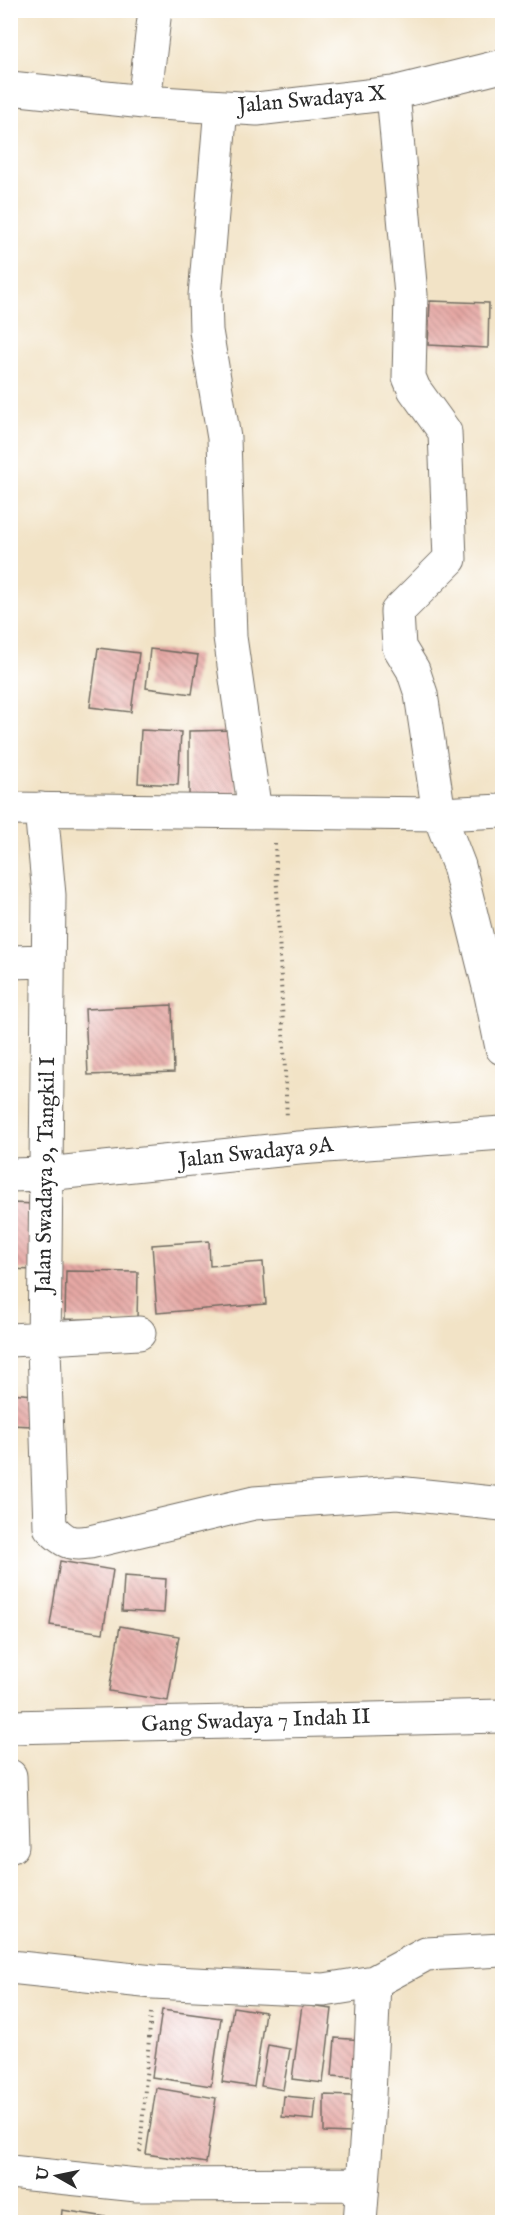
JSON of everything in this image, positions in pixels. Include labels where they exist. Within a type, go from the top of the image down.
[{"type":"street","points":[[144,102],[154,10]]},
{"type":"street","name":"Jalan Swadaya X","points":[[10,88],[144,102],[256,109],[393,93],[502,66]]},
{"type":"street","points":[[393,93],[411,295],[409,377],[414,389],[445,432],[450,559],[397,612],[399,647],[413,670],[421,694],[439,814],[459,866],[502,1048]]},
{"type":"street","points":[[221,107],[205,296],[206,331],[224,438],[230,637],[264,812]]},
{"type":"street","points":[[26,809],[439,814],[502,811]]},
{"type":"street","name":"Jalan Swadaya 9, Tangkil I","points":[[26,809],[49,895],[45,1338],[50,1527],[61,1538],[75,1544],[254,1503],[397,1493],[502,1504]]},
{"type":"street","points":[[10,962],[48,961]]},
{"type":"street","name":"Jalan Swadaya 9A","points":[[10,1175],[46,1174],[288,1150],[502,1133]]},
{"type":"street","points":[[10,1341],[139,1333]]},
{"type":"street","name":"Gang Swadaya 7 Indah II","points":[[10,1727],[502,1716]]},
{"type":"street","points":[[10,1776],[12,1846]]},
{"type":"street","points":[[10,1967],[153,1982],[324,1990],[374,1982],[426,1954],[502,1950]]},
{"type":"street","points":[[360,2223],[368,2118],[374,1982]]},
{"type":"street","points":[[10,2172],[137,2186],[363,2184]]},
{"type":"path","points":[[264,812],[288,1150]]},
{"type":"path","points":[[137,2186],[153,1982]]},
{"type":"building","points":[[430,301],[489,303],[488,348],[428,345]]},
{"type":"building","points":[[98,648],[139,653],[131,712],[90,707]]},
{"type":"building","points":[[150,649],[198,655],[192,694],[146,688]]},
{"type":"building","points":[[141,730],[181,732],[178,785],[138,783]]},
{"type":"building","points":[[237,730],[237,798],[189,798],[189,731]]},
{"type":"building","points":[[172,1005],[174,1072],[88,1075],[85,1009]]},
{"type":"building","points":[[10,1203],[37,1204],[34,1270],[10,1269]]},
{"type":"building","points":[[209,1241],[210,1266],[263,1262],[266,1304],[157,1313],[152,1245]]},
{"type":"building","points":[[66,1271],[138,1272],[137,1320],[65,1319]]},
{"type":"building","points":[[10,1393],[34,1395],[32,1426],[10,1425]]},
{"type":"building","points":[[60,1561],[113,1570],[103,1633],[50,1625]]},
{"type":"building","points":[[124,1576],[166,1579],[164,1613],[122,1611]]},
{"type":"building","points":[[120,1626],[179,1636],[168,1701],[109,1691]]},
{"type":"building","points":[[302,2005],[332,2009],[323,2083],[292,2079]]},
{"type":"building","points":[[233,2007],[265,2012],[254,2087],[222,2082]]},
{"type":"building","points":[[162,2010],[221,2018],[211,2086],[152,2077]]},
{"type":"building","points":[[335,2038],[363,2040],[360,2078],[332,2076]]},
{"type":"building","points":[[268,2045],[290,2049],[283,2090],[261,2086]]},
{"type":"building","points":[[156,2088],[216,2098],[206,2163],[146,2154]]},
{"type":"building","points":[[324,2095],[352,2096],[352,2133],[324,2132]]},
{"type":"building","points":[[284,2096],[316,2099],[314,2120],[282,2117]]},
{"type":"building","points":[[62,2210],[131,2221],[131,2222],[61,2222]]}]
